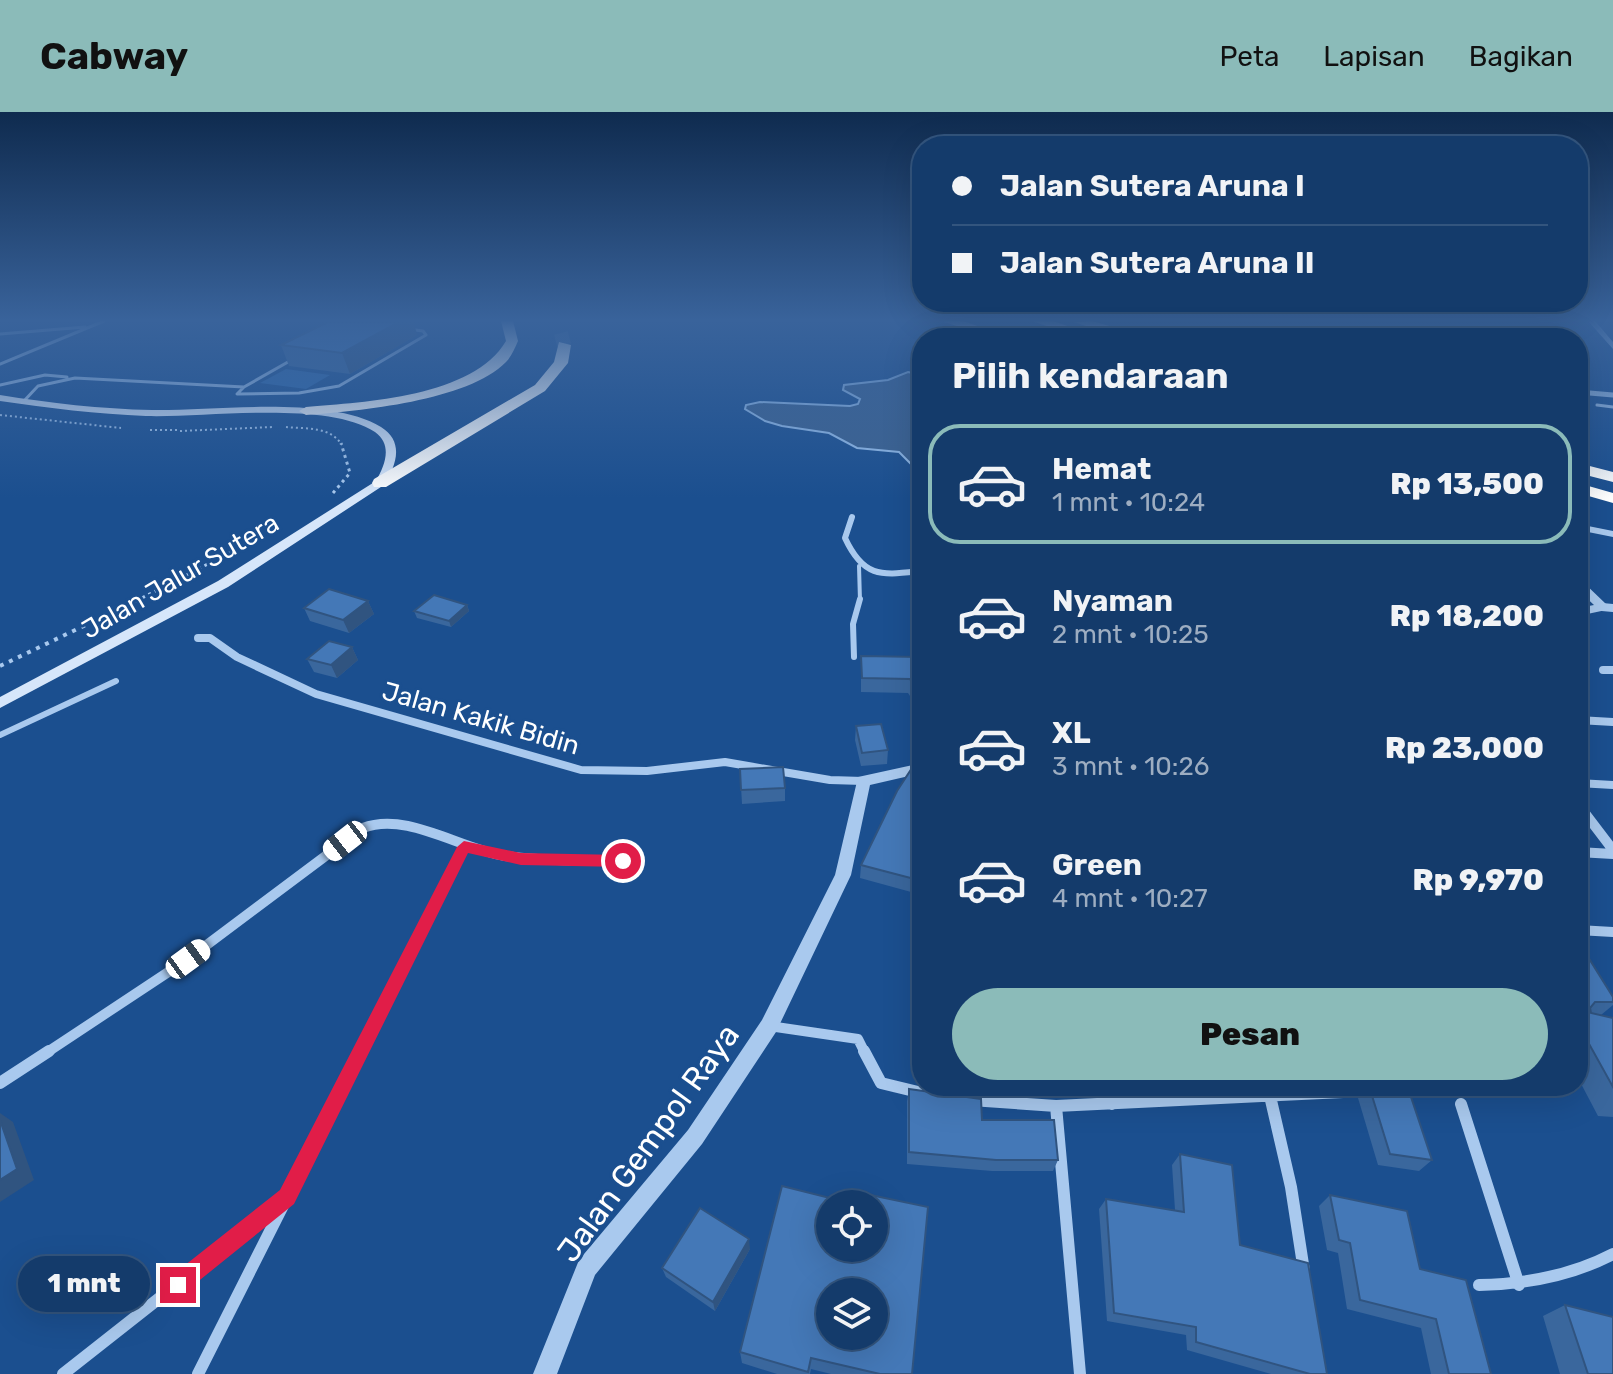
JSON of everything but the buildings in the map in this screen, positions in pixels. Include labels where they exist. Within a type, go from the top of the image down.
[{"type":"highway","points":[[306,411],[396,401],[465,380]]},
{"type":"highway","points":[[380,483],[540,388],[547,380]]},
{"type":"highway","points":[[1588,471],[1613,477]]},
{"type":"highway","points":[[1588,491],[1613,498]]},
{"type":"main road","points":[[0,398],[147,413],[306,411],[360,422],[385,436],[392,447],[393,456],[380,483]]},
{"type":"main road","name":"Jalan Jalur Sutera","points":[[0,703],[223,584],[380,483]]},
{"type":"street","points":[[1588,393],[1613,395]]},
{"type":"street","points":[[852,517],[845,538],[859,566],[873,573],[912,571]]},
{"type":"street","points":[[1588,529],[1613,534]]},
{"type":"street","points":[[1588,592],[1608,609]]},
{"type":"street","points":[[1588,611],[1608,609]]},
{"type":"street","name":"Jalan Kakik Bidin","points":[[198,638],[210,638],[237,657],[316,694],[581,770],[647,771],[725,762],[830,780],[863,781]]},
{"type":"street","points":[[1603,670],[1613,670]]},
{"type":"street","points":[[1588,721],[1613,722]]},
{"type":"street","points":[[863,781],[912,770]]},
{"type":"street","name":"Jalan Gempol Raya","points":[[545,1374],[587,1268],[695,1137],[769,1026],[843,875],[863,781]]},
{"type":"street","points":[[1588,784],[1613,785]]},
{"type":"street","points":[[1588,818],[1613,852]]},
{"type":"street","points":[[0,1083],[188,959],[369,824],[388,820],[464,847],[521,859],[623,861]]},
{"type":"street","points":[[198,1374],[464,847]]},
{"type":"street","points":[[1588,852],[1613,852]]},
{"type":"street","points":[[1588,931],[1613,932]]},
{"type":"street","points":[[769,1026],[858,1039],[881,1083],[912,1091]]},
{"type":"street","points":[[978,1096],[978,1102]]},
{"type":"street","points":[[1110,1096],[1112,1104]]},
{"type":"street","points":[[964,1099],[1056,1106],[1186,1096]]},
{"type":"street","points":[[1270,1096],[1291,1187],[1305,1282]]},
{"type":"street","points":[[1461,1104],[1519,1285]]},
{"type":"street","points":[[1056,1106],[1080,1374]]},
{"type":"street","points":[[63,1374],[287,1197]]},
{"type":"street","points":[[1479,1285],[1519,1285],[1600,1262],[1613,1254]]},
{"type":"lane","points":[[0,385],[23,380]]},
{"type":"lane","points":[[23,402],[38,386],[66,380]]},
{"type":"lane","points":[[111,380],[244,387]]},
{"type":"lane","points":[[257,380],[244,387],[238,395],[329,388],[351,380]]},
{"type":"lane","points":[[1597,405],[1613,407]]},
{"type":"lane","points":[[854,657],[853,624],[860,602],[859,566]]},
{"type":"lane","points":[[0,735],[116,681]]},
{"type":"path","points":[[180,431],[281,426],[333,432],[344,443],[350,473],[333,494]]},
{"type":"path","points":[[0,666],[187,577],[284,525]]},
{"type":"shaded area","points":[[266,380],[322,380],[306,389],[260,383]]},
{"type":"shaded area","points":[[912,380],[912,465],[899,452],[857,448],[829,433],[782,426],[765,421],[745,409],[746,405],[760,402],[850,406],[858,404],[860,399],[843,390],[844,385]]},
{"type":"route","points":[[178,1285],[287,1197],[464,847],[521,859],[623,861]]}]
